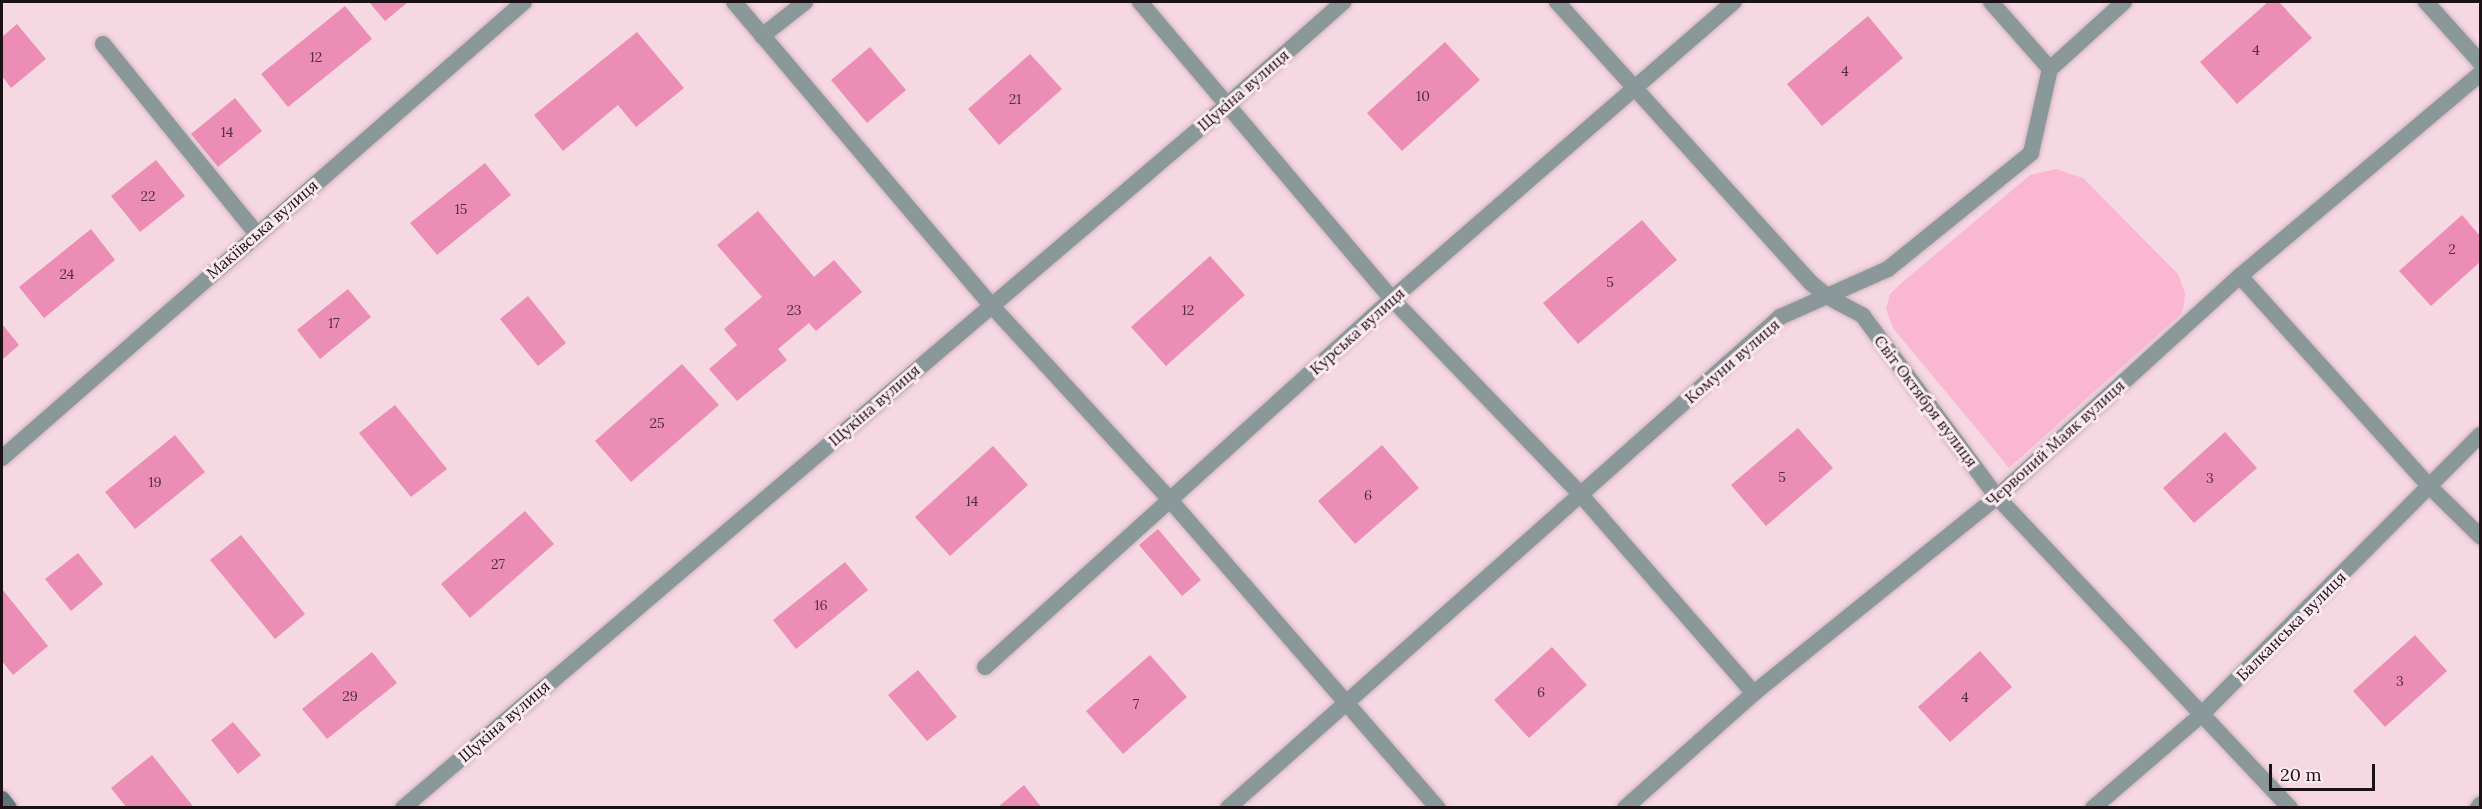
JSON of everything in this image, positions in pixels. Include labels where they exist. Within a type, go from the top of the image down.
[{"type":"main road","points":[[2,800],[9,807]]},
{"type":"street","name":"Макіївська вулиця","points":[[2,458],[256,233],[524,2]]},
{"type":"street","points":[[734,2],[991,305],[1170,500],[1344,703],[1438,807]]},
{"type":"street","points":[[762,36],[805,2]]},
{"type":"street","points":[[1140,2],[1392,299],[1581,495],[1754,693]]},
{"type":"street","name":"Щукіна вулиця","points":[[403,807],[1226,106],[1342,2]]},
{"type":"street","name":"Світ Октября вулиця","points":[[1557,2],[1828,297],[1863,316],[1997,497],[2290,807]]},
{"type":"street","name":"Курська вулиця","points":[[985,667],[1392,299],[1734,2]]},
{"type":"street","points":[[1991,2],[2050,69],[2124,2]]},
{"type":"street","points":[[2426,2],[2481,62]]},
{"type":"street","points":[[103,44],[256,233]]},
{"type":"street","name":"Комуни вулиця","points":[[1228,807],[1780,317],[1888,269],[2031,153],[2050,69]]},
{"type":"street","name":"Червоний Маяк вулиця","points":[[1625,807],[1754,693],[1997,497],[2240,276],[2481,74]]},
{"type":"street","points":[[2240,276],[2431,488],[2481,536]]},
{"type":"street","name":"Балканська вулиця","points":[[2093,807],[2201,715],[2431,488],[2481,435]]},
{"type":"shaded area","points":[[2056,169],[2083,178],[2178,274],[2185,293],[2184,306],[2181,314],[2009,468],[1893,328],[1886,309],[1890,294],[1905,280],[2030,175]]},
{"type":"building","points":[[369,2],[408,2],[385,21]]},
{"type":"building","points":[[2268,2],[2279,2],[2312,38],[2237,104],[2200,62]]},
{"type":"building","points":[[345,6],[372,39],[288,107],[261,74]]},
{"type":"building","points":[[1868,16],[1903,58],[1822,126],[1787,84]]},
{"type":"building","points":[[17,24],[46,59],[11,88],[2,76],[2,37]]},
{"type":"building","points":[[637,32],[684,88],[636,127],[618,105],[563,151],[534,115]]},
{"type":"building","points":[[1445,42],[1480,80],[1402,151],[1367,113]]},
{"type":"building","points":[[870,47],[906,90],[867,123],[831,80]]},
{"type":"building","points":[[1030,54],[1062,89],[999,145],[968,109]]},
{"type":"building","points":[[235,98],[262,131],[218,167],[191,134]]},
{"type":"building","points":[[156,160],[185,196],[140,232],[111,196]]},
{"type":"building","points":[[485,163],[511,195],[437,255],[410,223]]},
{"type":"building","points":[[758,211],[814,277],[834,260],[862,292],[816,331],[809,323],[778,349],[787,360],[737,401],[709,369],[737,345],[724,329],[762,297],[717,245]]},
{"type":"building","points":[[2462,215],[2480,236],[2480,262],[2431,306],[2399,271]]},
{"type":"building","points":[[1642,220],[1677,260],[1578,344],[1543,303]]},
{"type":"building","points":[[91,229],[115,260],[44,318],[19,287]]},
{"type":"building","points":[[1210,256],[1245,295],[1166,366],[1131,327]]},
{"type":"building","points":[[348,289],[371,317],[320,359],[297,330]]},
{"type":"building","points":[[528,296],[566,343],[538,366],[500,319]]},
{"type":"building","points":[[2,324],[19,345],[2,360]]},
{"type":"building","points":[[682,364],[719,405],[631,482],[595,441]]},
{"type":"building","points":[[395,405],[447,469],[411,497],[359,433]]},
{"type":"building","points":[[1798,428],[1833,468],[1766,526],[1731,485]]},
{"type":"building","points":[[2225,432],[2257,468],[2194,523],[2163,488]]},
{"type":"building","points":[[175,435],[205,472],[135,529],[105,492]]},
{"type":"building","points":[[1382,445],[1419,488],[1355,544],[1318,501]]},
{"type":"building","points":[[993,446],[1028,485],[950,556],[915,517]]},
{"type":"building","points":[[525,511],[554,544],[470,618],[441,584]]},
{"type":"building","points":[[1158,529],[1201,580],[1182,596],[1139,545]]},
{"type":"building","points":[[241,535],[305,614],[275,639],[210,560]]},
{"type":"building","points":[[78,553],[103,584],[71,611],[45,579]]},
{"type":"building","points":[[845,562],[868,590],[796,649],[773,620]]},
{"type":"building","points":[[2,589],[48,646],[13,675],[2,661]]},
{"type":"building","points":[[2415,635],[2447,671],[2385,727],[2353,691]]},
{"type":"building","points":[[1552,647],[1587,685],[1529,738],[1494,700]]},
{"type":"building","points":[[1980,651],[2012,687],[1950,742],[1918,707]]},
{"type":"building","points":[[372,652],[397,683],[327,739],[302,709]]},
{"type":"building","points":[[1150,655],[1187,697],[1123,754],[1086,711]]},
{"type":"building","points":[[918,670],[957,717],[927,741],[888,695]]},
{"type":"building","points":[[233,722],[261,755],[238,774],[211,740]]},
{"type":"building","points":[[152,755],[192,805],[190,808],[127,808],[111,788]]},
{"type":"building","points":[[1024,785],[1042,808],[997,808]]}]
